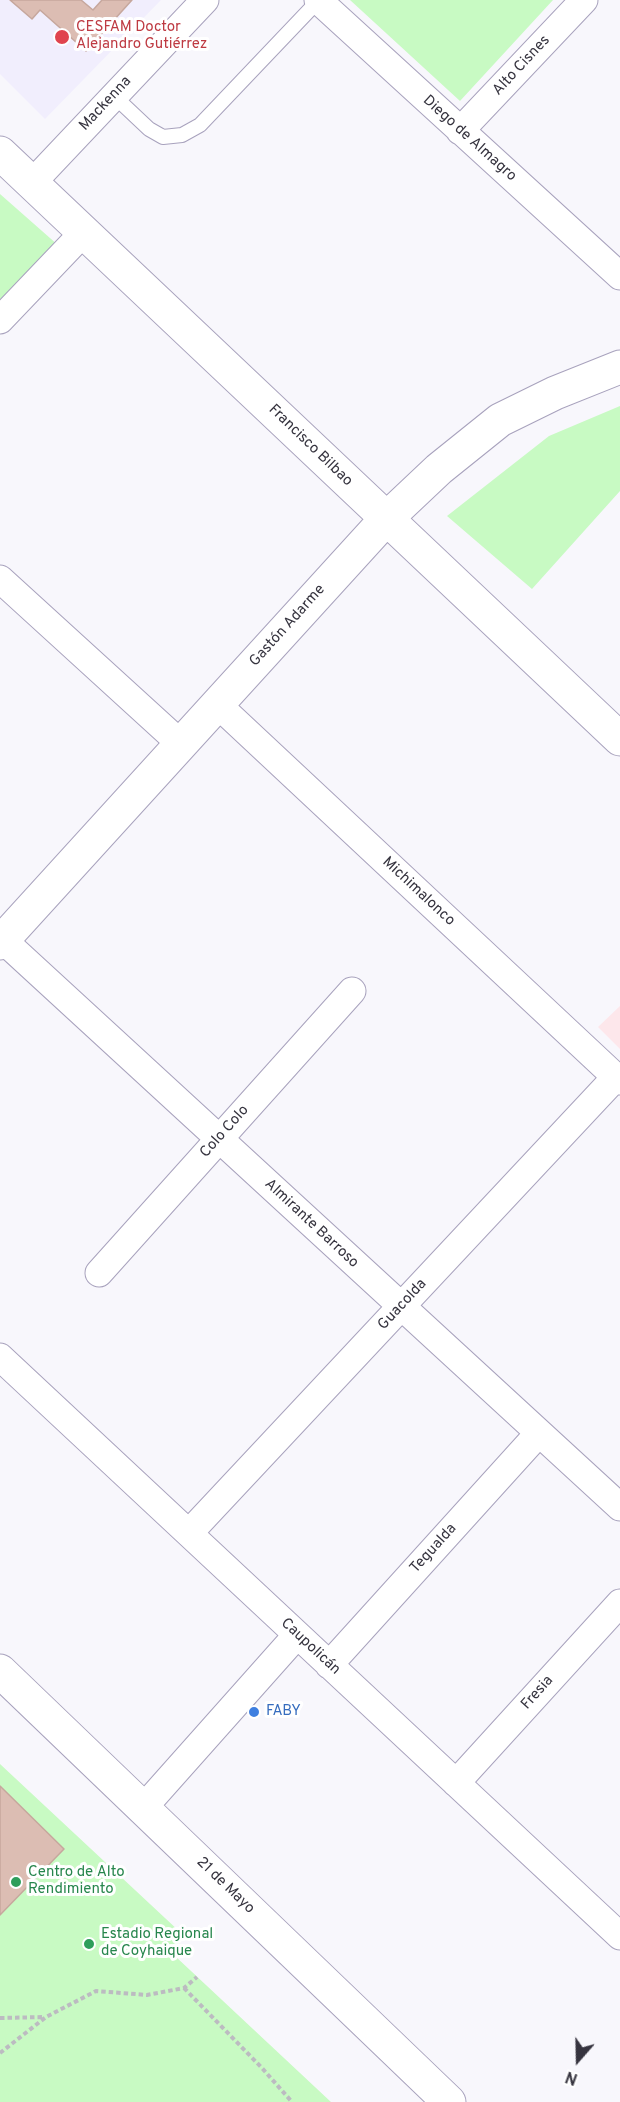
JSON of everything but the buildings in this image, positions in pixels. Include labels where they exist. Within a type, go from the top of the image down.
[{"type":"street","name":"Mackenna","points":[[32,183],[205,0]]},
{"type":"street","name":"Diego de Almagro","points":[[319,0],[460,132],[620,276]]},
{"type":"street","name":"Alto Cisnes","points":[[460,132],[584,0]]},
{"type":"street","name":"Francisco Bilbao","points":[[0,153],[620,739]]},
{"type":"street","points":[[0,320],[84,232]]},
{"type":"street","name":"Gastón Adarme","points":[[1,942],[386,519],[439,469],[500,420],[555,393],[620,366]]},
{"type":"street","points":[[0,579],[181,744]]},
{"type":"street","name":"Michimalonco","points":[[217,704],[618,1079]]},
{"type":"street","name":"Almirante Barroso","points":[[1,942],[620,1507]]},
{"type":"street","name":"Colo Colo","points":[[99,1273],[352,991]]},
{"type":"street","name":"Guacolda","points":[[189,1533],[618,1079]]},
{"type":"street","name":"Caupolicán","points":[[0,1357],[620,1936]]},
{"type":"street","name":"Tegualda","points":[[329,1665],[539,1433]]},
{"type":"street","name":"Fresia","points":[[456,1783],[620,1603]]},
{"type":"street","points":[[144,1808],[297,1635]]},
{"type":"street","name":"21 de Mayo","points":[[0,1671],[449,2102]]},
{"type":"lane","points":[[114,96],[149,129],[163,137],[182,135],[200,125],[319,0]]},
{"type":"path","points":[[0,2053],[46,2017],[96,1991],[147,1995],[184,1988],[197,1977]]},
{"type":"path","points":[[184,1988],[292,2102]]},
{"type":"path","points":[[0,2018],[46,2017]]},
{"type":"shaded area","name":"CESFAM Doctor Alejandro Gutiérrez","points":[[0,0],[161,0],[45,119],[0,74]]},
{"type":"shaded area","points":[[620,1006],[620,1049],[598,1027]]},
{"type":"green space","points":[[350,0],[553,0],[460,101]]},
{"type":"green space","points":[[0,194],[67,253],[0,328]]},
{"type":"green space","points":[[620,406],[620,491],[532,589],[447,516],[549,436]]},
{"type":"green space","name":"Estadio Regional de Coyhaique","points":[[0,1764],[180,1932],[175,1956],[331,2102],[0,2102]]},
{"type":"place","name":"CESFAM Doctor Alejandro Gutiérrez","points":[[62,37]]},
{"type":"place","name":"FABY","points":[[254,1712]]},
{"type":"place","name":"Centro de Alto Rendimiento","points":[[16,1882]]},
{"type":"place","name":"Estadio Regional de Coyhaique","points":[[89,1944]]}]
